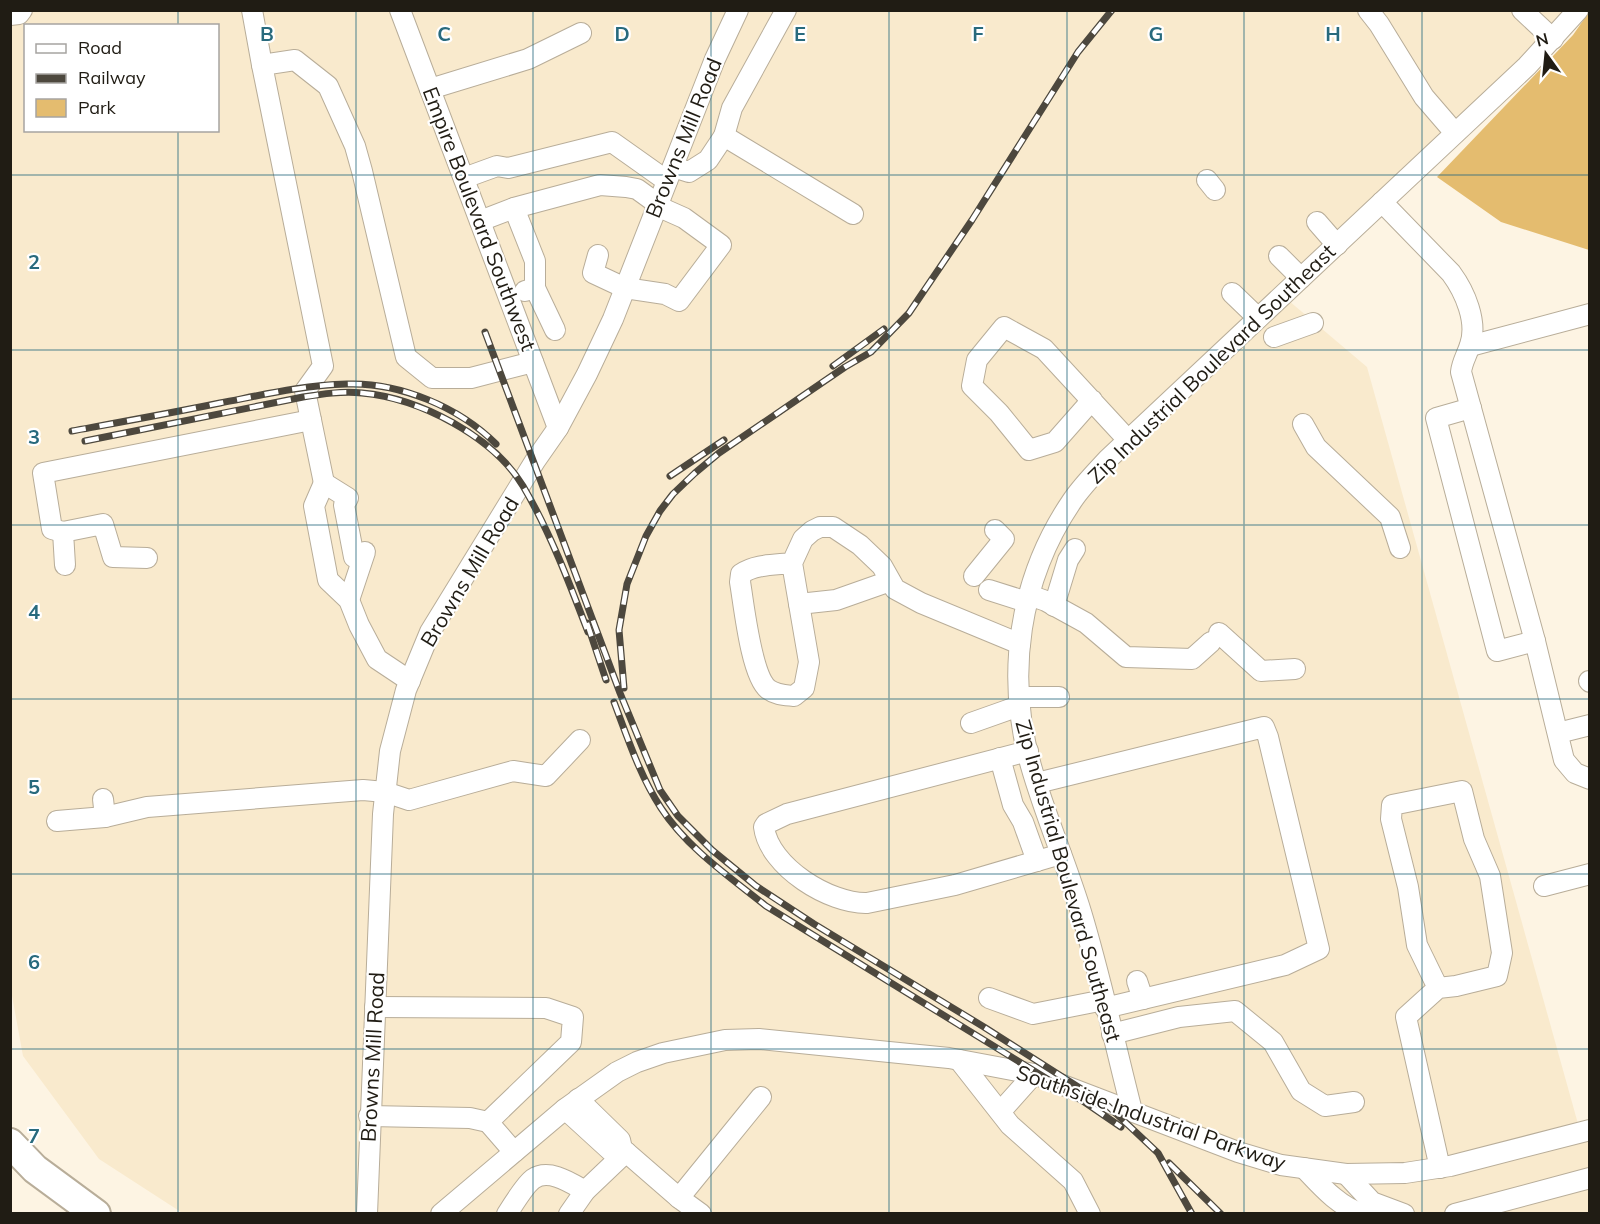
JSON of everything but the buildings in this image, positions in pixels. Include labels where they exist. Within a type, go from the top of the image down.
[{"type":"highway","points":[[10,1143],[35,1169],[96,1214]]},
{"type":"street","points":[[10,15],[19,14],[22,10]]},
{"type":"street","points":[[252,10],[323,366],[305,391],[324,483],[314,506],[328,580],[349,600],[377,659],[410,681]]},
{"type":"street","name":"Empire Boulevard Southwest","points":[[400,10],[558,428]]},
{"type":"street","name":"Browns Mill Road","points":[[367,1214],[369,1116],[383,814],[390,751],[410,681],[430,632],[535,461],[558,428],[587,374],[625,288],[715,59],[738,10]]},
{"type":"street","points":[[464,178],[497,166],[508,168],[612,142],[670,174],[689,172],[708,160],[724,136],[732,108],[786,10]]},
{"type":"street","points":[[1368,10],[1424,97],[1455,133]]},
{"type":"street","points":[[1522,10],[1553,39]]},
{"type":"street","name":"Zip Industrial Boulevard Southeast","points":[[1132,1111],[1082,914],[1028,751],[1019,702],[1017,677],[1028,598],[1047,544],[1073,500],[1108,459],[1527,66],[1578,10]]},
{"type":"street","points":[[430,89],[528,59],[581,33]]},
{"type":"street","points":[[262,64],[294,60],[328,86],[355,146],[406,357],[432,378],[471,378],[533,362]]},
{"type":"street","points":[[724,136],[853,214]]},
{"type":"street","points":[[480,221],[514,208],[600,185],[637,189],[721,244],[679,301],[665,294],[625,288],[591,270]]},
{"type":"street","points":[[1382,202],[1460,285],[1471,320],[1473,335],[1461,372],[1564,760],[1575,773],[1590,779]]},
{"type":"street","points":[[514,208],[535,261],[535,288],[555,330]]},
{"type":"street","points":[[1317,222],[1336,245]]},
{"type":"street","points":[[1279,256],[1301,278]]},
{"type":"street","points":[[508,298],[535,288]]},
{"type":"street","points":[[1232,292],[1258,318]]},
{"type":"street","points":[[1470,346],[1590,314]]},
{"type":"street","points":[[1274,337],[1312,323]]},
{"type":"street","points":[[1092,400],[1069,423],[1055,442],[1029,450],[999,412],[972,386],[976,360],[1004,327],[1044,350],[1092,400],[1128,440]]},
{"type":"street","points":[[1471,408],[1436,418],[1497,651],[1534,640]]},
{"type":"street","points":[[147,558],[113,557],[103,525],[63,532],[52,530],[43,473],[311,420]]},
{"type":"street","points":[[1303,424],[1316,447],[1357,478],[1390,517],[1400,548]]},
{"type":"street","points":[[324,483],[355,503],[365,554],[349,600]]},
{"type":"street","points":[[792,563],[748,569],[741,574],[740,582],[756,671],[768,689],[780,695],[794,696],[804,688],[807,680],[809,662],[792,563],[803,538],[820,527],[833,527],[860,545],[882,566],[895,589],[921,603],[1020,644]]},
{"type":"street","points":[[974,576],[1004,539],[995,530]]},
{"type":"street","points":[[63,532],[65,565]]},
{"type":"street","points":[[1054,606],[1068,560],[1075,549]]},
{"type":"street","points":[[799,604],[836,600],[890,581]]},
{"type":"street","points":[[989,590],[1054,606],[1086,623],[1126,657],[1192,659],[1215,638],[1261,671],[1295,669]]},
{"type":"street","points":[[971,723],[1019,702],[1059,697]]},
{"type":"street","points":[[1558,733],[1590,725]]},
{"type":"street","points":[[989,998],[1033,1014],[1104,1004],[1140,990],[1285,965],[1319,949],[1271,748],[1264,728],[1089,778],[1037,783]]},
{"type":"street","points":[[57,821],[104,808],[147,807],[181,797],[354,790],[385,792],[409,800],[513,771],[546,776],[580,740]]},
{"type":"street","points":[[1028,751],[787,814],[769,821],[764,827],[766,837],[780,858],[803,882],[856,903],[878,901],[982,877],[1061,854]]},
{"type":"street","points":[[1000,759],[1013,805],[1023,822],[1037,861]]},
{"type":"street","points":[[1438,987],[1418,945],[1408,887],[1391,819],[1392,805],[1462,791],[1474,839],[1490,876],[1502,953],[1497,976],[1456,986],[1438,987],[1406,1017],[1440,1168]]},
{"type":"street","points":[[1544,886],[1590,874]]},
{"type":"street","points":[[375,1007],[546,1008],[573,1017],[571,1042],[488,1122]]},
{"type":"street","points":[[1112,1034],[1179,1017],[1235,1011],[1273,1042],[1302,1091],[1324,1106],[1354,1102]]},
{"type":"street","name":"Southside Industrial Parkway","points":[[441,1214],[572,1104],[617,1072],[637,1062],[691,1046],[725,1040],[759,1039],[958,1060],[1034,1074],[1238,1152],[1281,1165],[1346,1174],[1405,1173],[1440,1168],[1590,1130]]},
{"type":"street","points":[[958,1060],[1010,1125],[1073,1181],[1090,1214]]},
{"type":"street","points":[[999,1067],[996,1086],[1001,1111]]},
{"type":"street","points":[[1001,1111],[1034,1074]]},
{"type":"street","points":[[679,1198],[761,1097]]},
{"type":"street","points":[[572,1104],[620,1140],[624,1150],[701,1214]]},
{"type":"street","points":[[369,1116],[471,1118],[488,1122],[514,1152]]},
{"type":"street","points":[[569,1214],[585,1191],[624,1150]]},
{"type":"street","points":[[1304,1168],[1326,1192],[1352,1211],[1363,1214]]},
{"type":"street","points":[[1346,1174],[1372,1202],[1404,1214]]},
{"type":"street","points":[[507,1214],[533,1179],[548,1175],[565,1179],[585,1191]]},
{"type":"street","points":[[1455,1214],[1590,1178]]},
{"type":"shaded area","points":[[10,11],[1573,11],[1282,295],[1367,367],[1580,1131],[1589,1129],[1589,1213],[184,1214],[99,1159],[23,1056],[11,990]]},
{"type":"green space","points":[[1589,12],[1589,250],[1501,222],[1437,177],[1573,35]]},
{"type":"railway","points":[[624,688],[619,630],[627,584],[646,536],[660,511],[673,494],[719,453],[845,367],[871,352],[909,313],[972,220],[1078,52],[1112,10]]},
{"type":"railway","points":[[833,366],[884,329]]},
{"type":"railway","points":[[485,332],[620,693],[660,790],[678,816],[712,850],[756,886],[1108,1106],[1158,1153],[1192,1214]]},
{"type":"railway","points":[[72,431],[299,388],[367,384],[387,387],[427,399],[464,419],[496,444]]},
{"type":"railway","points":[[85,441],[303,397],[347,392],[384,396],[430,411],[474,436],[493,451],[510,468],[523,486],[542,521],[588,632]]},
{"type":"railway","points":[[670,476],[724,440]]},
{"type":"railway","points":[[587,623],[606,680]]},
{"type":"railway","points":[[614,702],[635,757],[661,808],[683,836],[710,861],[766,906],[1083,1101],[1121,1127]]},
{"type":"railway","points":[[1169,1163],[1221,1214]]}]
